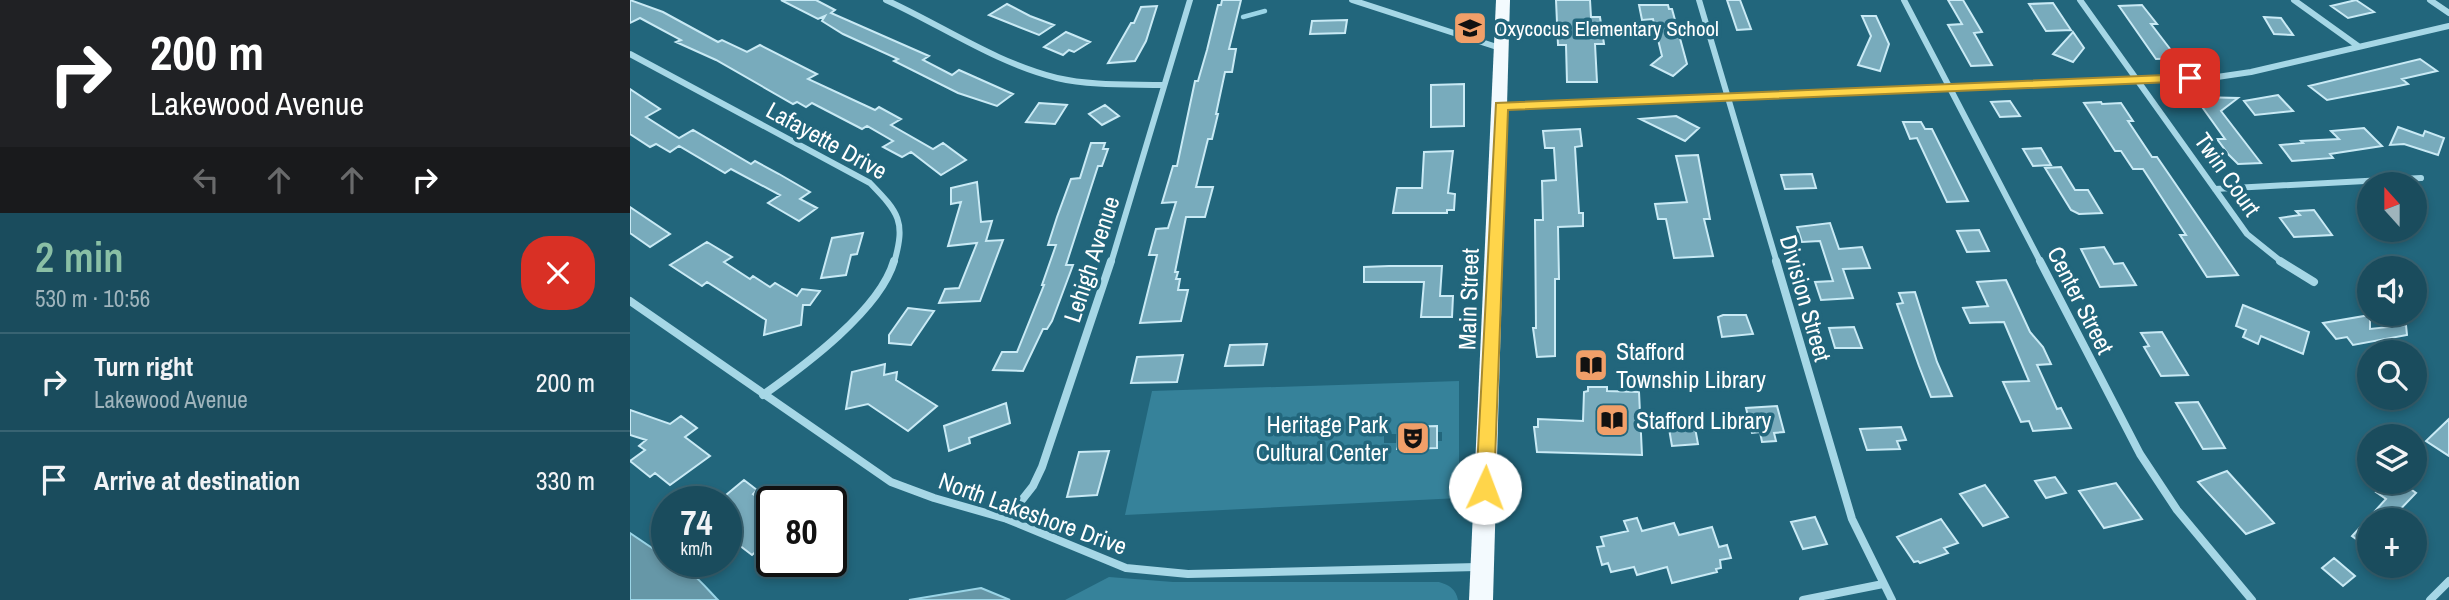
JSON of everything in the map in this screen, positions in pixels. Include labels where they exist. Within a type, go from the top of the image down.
[{"type":"highway","name":"Main Street","points":[[1481,600],[1503,0]]},
{"type":"street","points":[[886,0],[1020,66],[1056,78],[1103,84],[1164,85]]},
{"type":"street","name":"Lehigh Avenue","points":[[1007,519],[1032,486],[1042,467],[1104,285],[1190,0]]},
{"type":"street","points":[[1352,0],[1500,48]]},
{"type":"street","name":"Division Street","points":[[1699,0],[1852,519],[1892,600]]},
{"type":"street","name":"Center Street","points":[[1904,0],[2146,466],[2177,510],[2252,600]]},
{"type":"street","name":"Twin Court","points":[[2080,0],[2258,246],[2291,270],[2314,282]]},
{"type":"street","points":[[2294,0],[2358,46]]},
{"type":"street","points":[[2430,0],[2449,13]]},
{"type":"street","points":[[1501,106],[2233,75],[2449,26]]},
{"type":"street","name":"Lafayette Drive","points":[[630,54],[870,183],[884,193],[899,214],[901,240],[898,255],[882,285],[818,355],[762,395]]},
{"type":"street","points":[[2215,189],[2357,181]]},
{"type":"street","name":"North Lakeshore Drive","points":[[630,301],[891,482],[934,498],[1007,519],[1126,568],[1188,573],[1481,567]]},
{"type":"street","points":[[2430,600],[2449,581]]},
{"type":"street","points":[[1803,600],[1883,584]]},
{"type":"shaded area","points":[[1459,381],[1459,498],[1125,515],[1152,391]],"holes":[[[1437,426],[1437,432],[1442,432],[1442,441],[1437,441],[1436,448],[1397,449],[1397,443],[1384,443],[1384,434],[1398,434],[1398,427]]]},
{"type":"shaded area","points":[[630,533],[651,547],[651,577],[695,577],[718,600],[630,600]]},
{"type":"shaded area","points":[[1109,577],[1173,582],[1439,582],[1452,588],[1458,600],[1065,600]]},
{"type":"shaded area","points":[[981,588],[1010,600],[909,600]]},
{"type":"building","points":[[630,0],[663,12],[718,42],[722,40],[747,52],[760,45],[817,74],[808,79],[875,110],[879,107],[901,119],[891,125],[933,149],[943,143],[966,160],[941,175],[911,152],[902,157],[883,147],[893,141],[867,126],[862,129],[812,103],[806,107],[797,102],[793,104],[716,60],[676,42],[681,40],[640,18],[630,23]]},
{"type":"building","points":[[781,0],[816,0],[835,10],[831,13],[929,56],[923,60],[952,75],[959,70],[1013,94],[997,106],[958,93],[894,61],[898,59],[843,34],[822,21],[825,16],[818,19]]},
{"type":"building","points":[[1222,0],[1241,0],[1229,49],[1236,49],[1232,72],[1225,72],[1212,139],[1208,139],[1196,187],[1213,187],[1205,217],[1186,217],[1175,272],[1178,272],[1176,279],[1180,279],[1178,290],[1188,290],[1181,321],[1140,323],[1157,255],[1149,255],[1156,229],[1168,228],[1176,202],[1162,203],[1173,166],[1177,166],[1195,81],[1198,81],[1218,5],[1221,5]]},
{"type":"building","points":[[1556,0],[1590,0],[1591,17],[1600,17],[1604,44],[1595,44],[1597,82],[1567,82],[1566,45],[1558,45]]},
{"type":"building","points":[[1727,0],[1740,0],[1751,29],[1737,30]]},
{"type":"building","points":[[1948,0],[1963,0],[1982,32],[1974,33],[1992,65],[1971,66],[1948,25],[1962,24]]},
{"type":"building","points":[[2356,0],[2374,12],[2348,18],[2331,6]]},
{"type":"building","points":[[2053,3],[2071,30],[2046,31],[2029,4]]},
{"type":"building","points":[[1007,4],[1054,25],[1039,35],[989,15]]},
{"type":"building","points":[[1639,5],[1668,5],[1669,9],[1672,9],[1687,64],[1673,76],[1651,65],[1662,56],[1653,19],[1642,20]]},
{"type":"building","points":[[2142,5],[2157,24],[2151,24],[2177,58],[2156,59],[2119,6]]},
{"type":"building","points":[[1157,6],[1146,41],[1135,61],[1108,63],[1141,7]]},
{"type":"building","points":[[1862,16],[1876,16],[1889,44],[1880,71],[1858,65],[1871,36]]},
{"type":"building","points":[[2264,17],[2281,18],[2293,35],[2274,34]]},
{"type":"building","points":[[1347,20],[1345,33],[1310,34],[1312,21]]},
{"type":"building","points":[[1066,32],[1090,42],[1063,55],[1044,47]]},
{"type":"building","points":[[2073,32],[2084,48],[2073,62],[2053,54]]},
{"type":"building","points":[[2420,59],[2437,71],[2402,79],[2408,84],[2327,100],[2309,86]]},
{"type":"building","points":[[1464,84],[1464,126],[1431,127],[1431,85]]},
{"type":"building","points":[[630,89],[660,109],[646,117],[679,138],[693,130],[751,164],[755,161],[810,192],[800,199],[817,208],[799,221],[768,203],[780,195],[731,169],[725,173],[679,146],[670,152],[656,144],[650,147],[630,134]]},
{"type":"building","points":[[2278,95],[2293,111],[2255,115],[2244,101]]},
{"type":"building","points":[[2195,97],[2238,98],[2221,111],[2261,163],[2238,164],[2229,155],[2217,139],[2225,139]]},
{"type":"building","points":[[2010,101],[2020,116],[2000,117],[1991,102]]},
{"type":"building","points":[[1039,103],[1067,105],[1055,124],[1026,122]]},
{"type":"building","points":[[2084,103],[2121,103],[2133,121],[2128,121],[2152,157],[2157,157],[2238,275],[2207,277],[2180,235],[2186,235],[2143,169],[2133,169],[2121,151],[2115,151]]},
{"type":"building","points":[[1105,105],[1119,116],[1102,125],[1089,114]]},
{"type":"building","points":[[1676,116],[1699,128],[1685,141],[1640,119]]},
{"type":"building","points":[[1903,122],[1921,122],[1925,129],[1932,129],[1968,201],[1947,202],[1917,138],[1910,139]]},
{"type":"building","points":[[2398,127],[2423,136],[2425,131],[2444,138],[2438,155],[2404,144],[2390,145]]},
{"type":"building","points":[[2364,128],[2382,146],[2330,154],[2333,158],[2292,161],[2280,145],[2339,139],[2331,131]]},
{"type":"building","points":[[1580,129],[1582,146],[1575,147],[1579,213],[1583,213],[1583,226],[1558,227],[1559,279],[1555,279],[1555,356],[1537,357],[1533,328],[1536,328],[1535,220],[1543,220],[1542,181],[1556,180],[1554,148],[1545,148],[1543,131]]},
{"type":"building","points":[[1091,143],[1105,143],[1103,149],[1108,149],[1102,166],[1098,166],[1066,265],[1073,265],[1052,321],[1047,329],[1043,329],[1023,371],[993,370],[1002,352],[1017,352],[1044,285],[1056,245],[1048,245],[1057,217],[1071,179],[1080,178]]},
{"type":"building","points":[[2041,148],[2051,165],[2033,166],[2023,149]]},
{"type":"building","points":[[1453,151],[1448,193],[1455,194],[1454,210],[1447,210],[1447,213],[1393,213],[1397,188],[1422,188],[1424,152]]},
{"type":"building","points":[[1698,155],[1710,219],[1704,219],[1713,256],[1674,258],[1666,219],[1658,219],[1655,204],[1687,202],[1676,156]]},
{"type":"building","points":[[2061,167],[2075,190],[2088,190],[2102,213],[2079,214],[2071,210],[2045,168]]},
{"type":"building","points":[[1812,174],[1816,188],[1785,189],[1781,175]]},
{"type":"building","points":[[977,182],[981,222],[992,221],[986,241],[1003,240],[980,301],[939,303],[945,289],[959,288],[977,243],[948,246],[961,202],[951,204],[951,188]]},
{"type":"building","points":[[630,207],[670,234],[650,247],[630,233]]},
{"type":"building","points":[[2314,210],[2332,235],[2294,237],[2280,218],[2300,215],[2296,211]]},
{"type":"building","points":[[1830,223],[1839,249],[1862,247],[1870,268],[1843,269],[1853,298],[1821,300],[1815,282],[1833,281],[1820,241],[1802,242],[1797,227]]},
{"type":"building","points":[[1979,230],[1989,251],[1967,252],[1957,231]]},
{"type":"building","points":[[863,233],[857,254],[851,255],[846,275],[821,278],[832,238]]},
{"type":"building","points":[[707,242],[732,257],[724,262],[750,279],[753,276],[770,287],[775,283],[797,296],[802,289],[820,291],[810,305],[803,305],[801,325],[764,335],[766,320],[707,282],[702,286],[670,265]]},
{"type":"building","points":[[2104,247],[2114,264],[2123,263],[2136,285],[2100,287],[2081,249]]},
{"type":"building","points":[[1442,266],[1440,296],[1453,296],[1452,317],[1421,317],[1424,282],[1364,282],[1364,267]]},
{"type":"building","points":[[2006,280],[2030,332],[2043,347],[2051,364],[2037,365],[2057,409],[2061,408],[2071,428],[2033,431],[2029,421],[2021,422],[2003,382],[2029,381],[2004,322],[1970,323],[1963,308],[1988,306],[1977,282]]},
{"type":"building","points":[[1915,292],[1937,362],[1952,396],[1931,397],[1919,366],[1897,304],[1903,303],[1899,293]]},
{"type":"building","points":[[2243,305],[2309,332],[2303,354],[2261,336],[2258,344],[2243,337],[2246,330],[2236,326]]},
{"type":"building","points":[[908,308],[934,311],[911,345],[889,343],[889,335]]},
{"type":"building","points":[[1746,315],[1753,334],[1722,337],[1718,317]]},
{"type":"building","points":[[2357,317],[2357,326],[2370,326],[2370,329],[2406,326],[2407,335],[2380,340],[2357,340],[2357,344],[2353,345],[2347,337],[2336,339],[2323,323]]},
{"type":"building","points":[[1854,327],[1862,348],[1835,348],[1829,328]]},
{"type":"building","points":[[2162,332],[2188,375],[2161,376],[2144,347],[2149,346],[2141,333]]},
{"type":"building","points":[[1267,344],[1263,365],[1225,366],[1230,345]]},
{"type":"building","points":[[1183,355],[1177,382],[1131,383],[1137,357]]},
{"type":"building","points":[[885,364],[884,375],[897,372],[896,380],[937,406],[908,431],[868,404],[846,409],[852,372]]},
{"type":"building","name":"Stafford Library","points":[[1588,387],[1607,387],[1607,391],[1639,392],[1642,455],[1537,452],[1534,427],[1538,427],[1538,419],[1583,421],[1584,392],[1588,391]]},
{"type":"building","points":[[2198,402],[2225,448],[2203,449],[2176,403]]},
{"type":"building","points":[[1006,403],[1010,423],[969,438],[970,443],[949,451],[944,426]]},
{"type":"building","points":[[1777,406],[1784,432],[1774,433],[1776,441],[1762,442],[1760,432],[1752,433],[1746,408]]},
{"type":"building","points":[[630,410],[670,424],[681,416],[697,428],[685,437],[710,456],[670,485],[655,473],[650,477],[630,461],[645,450],[639,446],[646,440],[630,435]]},
{"type":"building","points":[[2449,419],[2449,456],[2427,440]]},
{"type":"building","points":[[1694,422],[1698,444],[1672,446],[1668,423]]},
{"type":"building","name":"Heritage Park Cultural Center","points":[[1437,426],[1437,448],[1397,449],[1398,427]]},
{"type":"building","points":[[1901,427],[1906,440],[1897,441],[1900,449],[1867,450],[1860,429]]},
{"type":"building","points":[[1109,451],[1097,495],[1067,497],[1079,452]]},
{"type":"building","points":[[2227,471],[2274,523],[2246,534],[2198,482]]},
{"type":"building","points":[[2055,477],[2066,493],[2046,498],[2035,481]]},
{"type":"building","points":[[744,480],[756,489],[753,494],[756,496],[756,552],[752,555],[742,547],[742,486],[737,486]]},
{"type":"building","points":[[2116,483],[2142,519],[2104,528],[2079,491]]},
{"type":"building","points":[[1985,485],[2008,517],[1983,526],[1960,494]]},
{"type":"building","points":[[2379,494],[2415,494],[2402,508],[2378,508],[2386,499]]},
{"type":"building","points":[[1815,517],[1827,544],[1803,549],[1791,522]]},
{"type":"building","points":[[1637,518],[1642,531],[1674,523],[1679,535],[1712,527],[1719,547],[1727,545],[1731,558],[1720,560],[1721,568],[1716,569],[1717,572],[1672,583],[1667,567],[1637,575],[1634,567],[1611,572],[1608,563],[1602,565],[1597,547],[1604,546],[1601,537],[1628,531],[1624,521]]},
{"type":"building","points":[[1941,519],[1958,543],[1944,548],[1948,553],[1920,563],[1914,562],[1897,537]]},
{"type":"building","points":[[2334,558],[2355,576],[2343,586],[2322,568]]},
{"type":"waterway","points":[[1243,17],[1265,11]]},
{"type":"place","name":"Oxycocus Elementary School","points":[[1470,28]]},
{"type":"place","name":"Stafford Township Library","points":[[1591,365]]},
{"type":"place","name":"Stafford Library","points":[[1612,420]]},
{"type":"place","name":"Heritage Park Cultural Center","points":[[1413,438]]},
{"type":"route","points":[[1485,488],[1501,106],[2190,78]]}]
